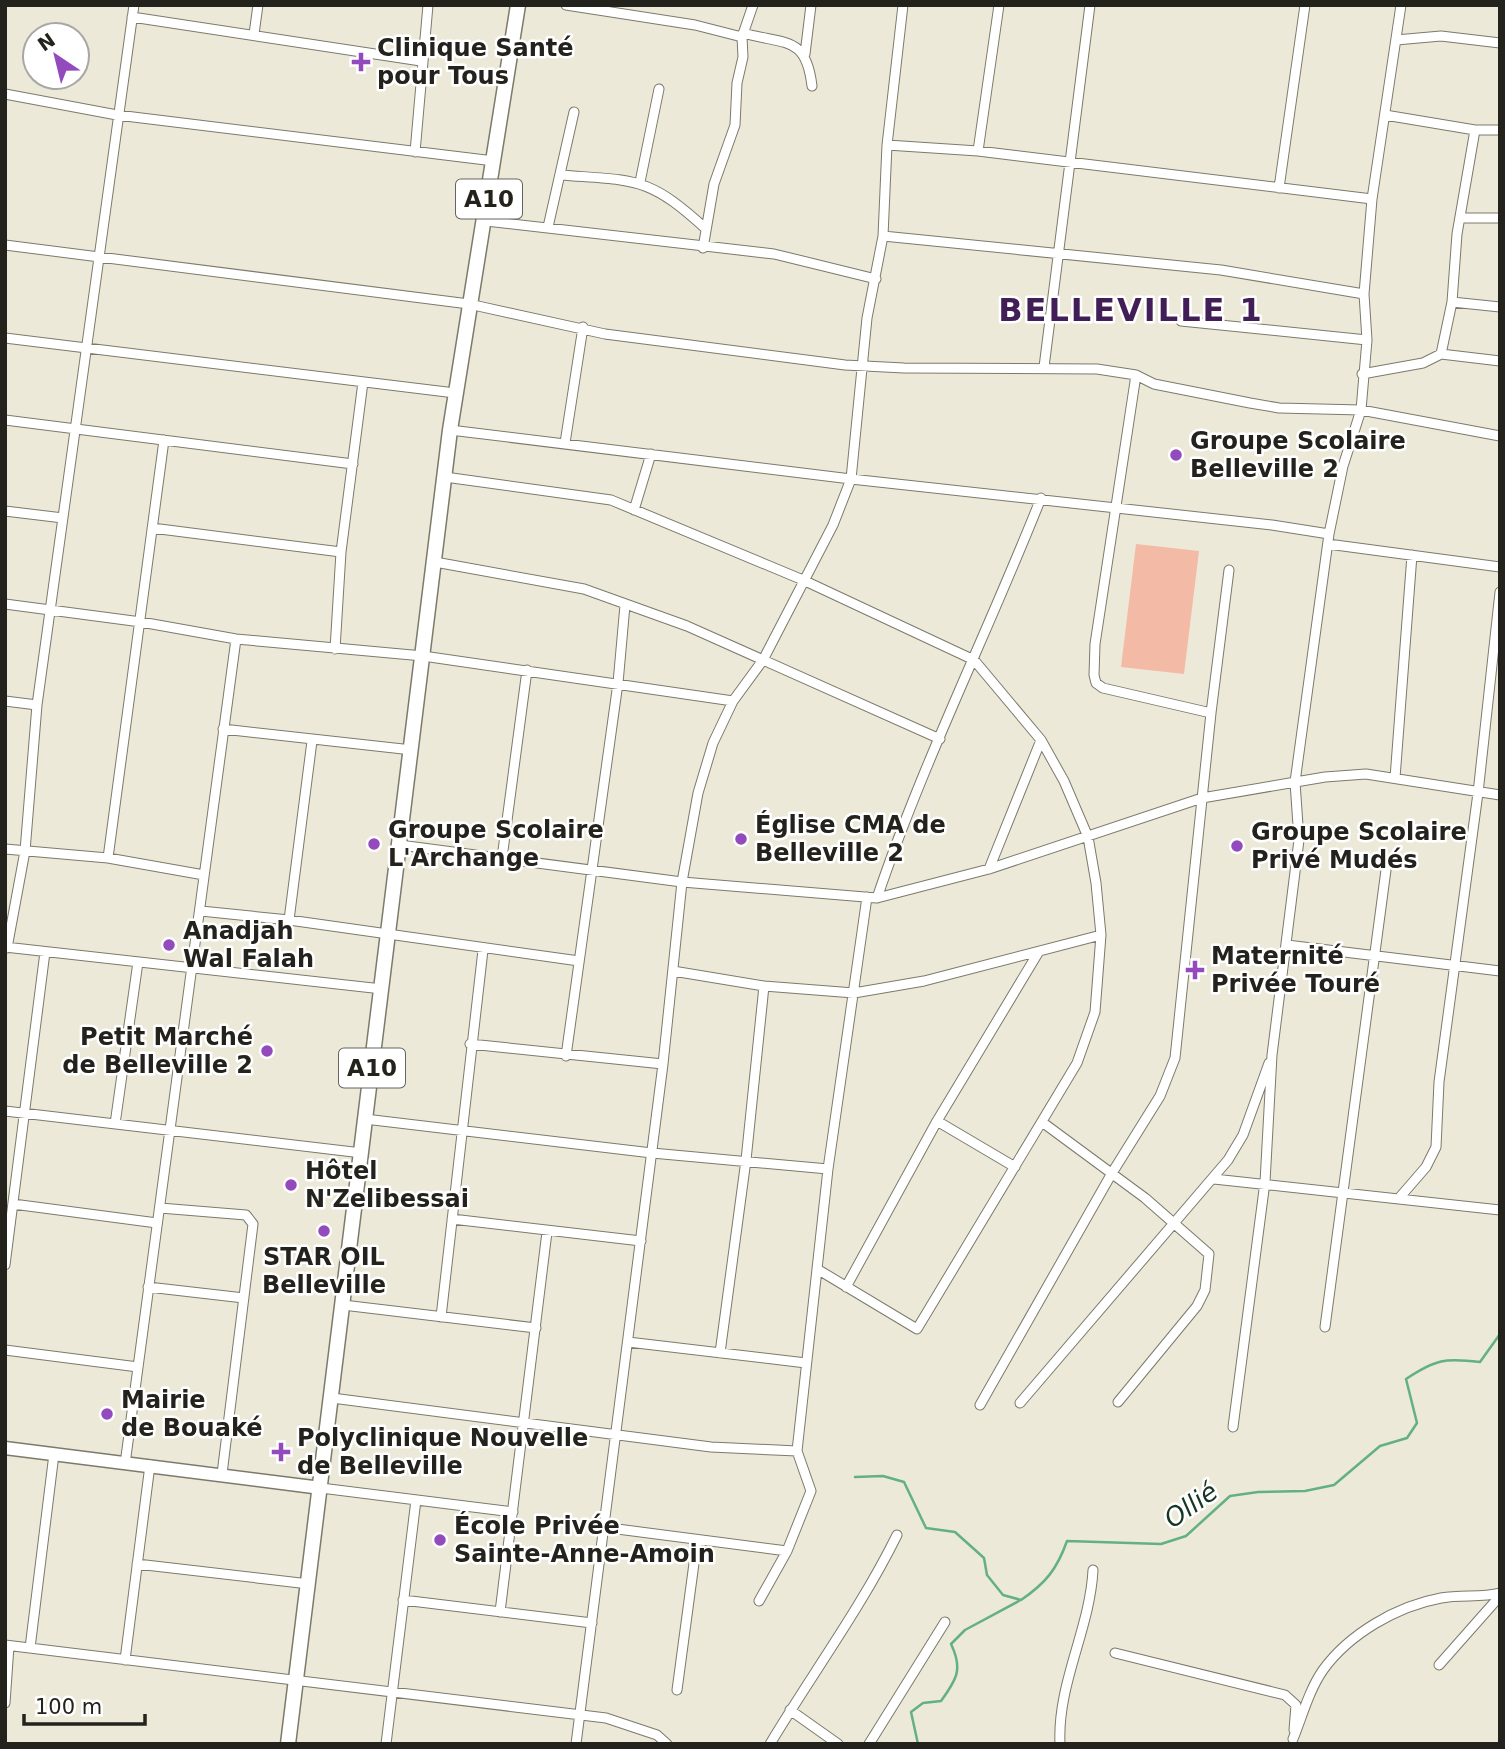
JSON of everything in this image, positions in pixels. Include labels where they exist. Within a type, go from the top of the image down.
[{"type":"main road","name":"A10","points":[[288,1744],[390,936],[450,430],[469,304],[486,220],[518,5]]},
{"type":"street","points":[[134,5],[37,705],[25,851],[6,948],[382,989]]},
{"type":"street","points":[[254,34],[258,5]]},
{"type":"street","points":[[415,152],[428,5]]},
{"type":"street","points":[[566,5],[695,25],[800,48],[809,61],[812,86]]},
{"type":"street","points":[[703,248],[714,184],[735,125],[743,35],[753,5]]},
{"type":"street","points":[[804,54],[811,5]]},
{"type":"street","points":[[576,1744],[663,1064],[682,883],[698,793],[713,743],[733,701],[762,660],[833,525],[851,479],[862,366],[883,236],[887,145],[903,5]]},
{"type":"street","points":[[978,151],[999,5]]},
{"type":"street","points":[[1044,367],[1090,5]]},
{"type":"street","points":[[1279,188],[1305,5]]},
{"type":"street","points":[[1233,1427],[1265,1182],[1272,1055],[1299,840],[1295,782],[1328,539],[1343,466],[1361,410],[1367,340],[1364,294],[1372,199],[1401,5]]},
{"type":"street","points":[[132,17],[421,61]]},
{"type":"street","points":[[1396,40],[1452,36],[1500,43]]},
{"type":"street","points":[[640,182],[659,89]]},
{"type":"street","points":[[5,94],[117,115],[494,162]]},
{"type":"street","points":[[548,227],[574,112]]},
{"type":"street","points":[[1385,116],[1475,130],[1500,130]]},
{"type":"street","points":[[1441,354],[1452,302],[1460,218],[1475,130]]},
{"type":"street","points":[[887,145],[978,151],[1372,199]]},
{"type":"street","points":[[561,175],[640,182],[675,200],[706,229]]},
{"type":"street","points":[[1460,218],[1500,218]]},
{"type":"street","points":[[486,220],[703,248],[790,256],[876,279]]},
{"type":"street","points":[[883,236],[1220,270],[1364,294]]},
{"type":"street","points":[[5,245],[469,304],[635,338],[862,366],[1097,369],[1136,375],[1154,384],[1259,405],[1361,410],[1500,436]]},
{"type":"street","points":[[1452,302],[1500,307]]},
{"type":"street","points":[[1181,321],[1367,340]]},
{"type":"street","points":[[565,443],[583,327]]},
{"type":"street","points":[[5,338],[456,393]]},
{"type":"street","points":[[1362,374],[1423,362],[1441,354],[1500,361]]},
{"type":"street","points":[[1136,375],[1095,644],[1096,683],[1103,688],[1210,713]]},
{"type":"street","points":[[335,649],[341,552],[363,382]]},
{"type":"street","points":[[5,420],[353,464]]},
{"type":"street","points":[[450,430],[851,479],[1114,507],[1500,567]]},
{"type":"street","points":[[108,858],[164,440]]},
{"type":"street","points":[[634,510],[651,454]]},
{"type":"street","points":[[445,477],[611,499],[803,580],[974,660],[1041,740],[1064,781],[1088,837],[1101,935],[1095,1012],[1086,1045],[917,1329],[817,1269]]},
{"type":"street","points":[[759,1601],[787,1551],[811,1491],[797,1451],[806,1363],[828,1168],[854,993],[872,897],[1041,498]]},
{"type":"street","points":[[5,511],[63,518]]},
{"type":"street","points":[[152,528],[341,552]]},
{"type":"street","points":[[1395,778],[1412,555]]},
{"type":"street","points":[[435,562],[584,589],[687,626],[940,739]]},
{"type":"street","points":[[981,1405],[1112,1173],[1160,1096],[1175,1058],[1210,713],[1230,570]]},
{"type":"street","points":[[1399,1197],[1426,1167],[1436,1147],[1439,1082],[1452,965],[1478,793],[1500,592]]},
{"type":"street","points":[[5,604],[141,622],[236,639],[423,656],[733,701]]},
{"type":"street","points":[[566,1056],[618,683],[625,605]]},
{"type":"street","points":[[125,1464],[236,639]]},
{"type":"street","points":[[502,858],[527,670]]},
{"type":"street","points":[[5,701],[37,705]]},
{"type":"street","points":[[223,729],[412,750]]},
{"type":"street","points":[[989,869],[1041,740]]},
{"type":"street","points":[[289,920],[312,741]]},
{"type":"street","points":[[400,845],[682,883],[872,897],[989,869],[1202,799],[1295,782],[1349,774],[1395,778],[1500,795]]},
{"type":"street","points":[[5,849],[108,858],[204,875]]},
{"type":"street","points":[[1325,1327],[1386,870]]},
{"type":"street","points":[[201,911],[289,920],[483,950],[579,961]]},
{"type":"street","points":[[673,971],[764,986],[854,993],[924,982],[1101,935]]},
{"type":"street","points":[[1287,945],[1500,971]]},
{"type":"street","points":[[441,1317],[460,1131],[483,950]]},
{"type":"street","points":[[5,1265],[45,952]]},
{"type":"street","points":[[846,1287],[937,1121],[1038,953]]},
{"type":"street","points":[[115,1124],[138,962]]},
{"type":"street","points":[[720,1353],[746,1160],[764,986]]},
{"type":"street","points":[[470,1044],[663,1064]]},
{"type":"street","points":[[1020,1404],[1214,1179],[1243,1135],[1272,1055]]},
{"type":"street","points":[[5,1111],[362,1153]]},
{"type":"street","points":[[365,1119],[652,1153],[828,1168]]},
{"type":"street","points":[[937,1121],[1015,1167]]},
{"type":"street","points":[[1042,1122],[1175,1222],[1209,1254],[1205,1290],[1197,1306],[1118,1402]]},
{"type":"street","points":[[1214,1179],[1265,1182],[1500,1210]]},
{"type":"street","points":[[13,1204],[157,1223]]},
{"type":"street","points":[[160,1209],[251,1217],[253,1224],[222,1475]]},
{"type":"street","points":[[452,1219],[640,1241]]},
{"type":"street","points":[[500,1612],[547,1232]]},
{"type":"street","points":[[148,1287],[244,1298]]},
{"type":"street","points":[[343,1305],[536,1328]]},
{"type":"street","points":[[628,1342],[806,1363]]},
{"type":"street","points":[[5,1350],[138,1367]]},
{"type":"street","points":[[332,1398],[711,1447],[797,1451]]},
{"type":"street","points":[[5,1448],[513,1512]]},
{"type":"street","points":[[30,1648],[54,1454]]},
{"type":"street","points":[[125,1660],[150,1465]]},
{"type":"street","points":[[386,1744],[416,1500]]},
{"type":"street","points":[[602,1527],[787,1551]]},
{"type":"street","points":[[769,1744],[870,1588],[897,1535]]},
{"type":"street","points":[[677,1690],[697,1541]]},
{"type":"street","points":[[137,1564],[309,1584]]},
{"type":"street","points":[[1060,1744],[1059,1721],[1078,1638],[1091,1599],[1093,1570]]},
{"type":"street","points":[[1294,1742],[1322,1672],[1342,1647],[1366,1629],[1438,1599],[1467,1595],[1480,1598],[1500,1595]]},
{"type":"street","points":[[1439,1665],[1500,1595]]},
{"type":"street","points":[[403,1600],[592,1623]]},
{"type":"street","points":[[869,1744],[946,1622]]},
{"type":"street","points":[[5,1703],[7,1646],[625,1723],[657,1735],[667,1744]]},
{"type":"street","points":[[1115,1653],[1285,1695],[1296,1705],[1294,1742]]},
{"type":"street","points":[[790,1710],[838,1744]]},
{"type":"shaded area","points":[[1136,544],[1199,551],[1184,674],[1121,667]]},
{"type":"waterway","name":"Ollié","points":[[855,1477],[883,1476],[904,1482],[926,1528],[955,1532],[984,1558],[987,1575],[1003,1595],[1021,1600],[1050,1575],[1067,1541],[1161,1544],[1186,1536],[1230,1496],[1258,1492],[1305,1491],[1334,1485],[1380,1446],[1407,1438],[1417,1423],[1406,1379],[1425,1367],[1441,1362],[1480,1362],[1500,1334]]},
{"type":"waterway","points":[[918,1744],[911,1712],[923,1703],[941,1701],[951,1686],[957,1667],[951,1644],[965,1630],[1019,1601]]},
{"type":"place","name":"Clinique Santé pour Tous","points":[[361,62]]},
{"type":"place","name":"Groupe Scolaire Belleville 2","points":[[1176,455]]},
{"type":"place","name":"Église CMA de Belleville 2","points":[[741,839]]},
{"type":"place","name":"Groupe Scolaire L'Archange","points":[[374,844]]},
{"type":"place","name":"Groupe Scolaire Privé Mudés","points":[[1237,846]]},
{"type":"place","name":"Anadjah Wal Falah","points":[[169,945]]},
{"type":"place","name":"Maternité Privée Touré","points":[[1195,970]]},
{"type":"place","name":"Petit Marché de Belleville 2","points":[[267,1051]]},
{"type":"place","name":"Hôtel N'Zelibessai","points":[[291,1185]]},
{"type":"place","name":"STAR OIL Belleville","points":[[324,1231]]},
{"type":"place","name":"Mairie de Bouaké","points":[[107,1414]]},
{"type":"place","name":"Polyclinique Nouvelle de Belleville","points":[[281,1452]]},
{"type":"place","name":"École Privée Sainte-Anne-Amoin","points":[[440,1540]]},
{"type":"district","name":"BELLEVILLE 1","points":[[1131,310]]}]
